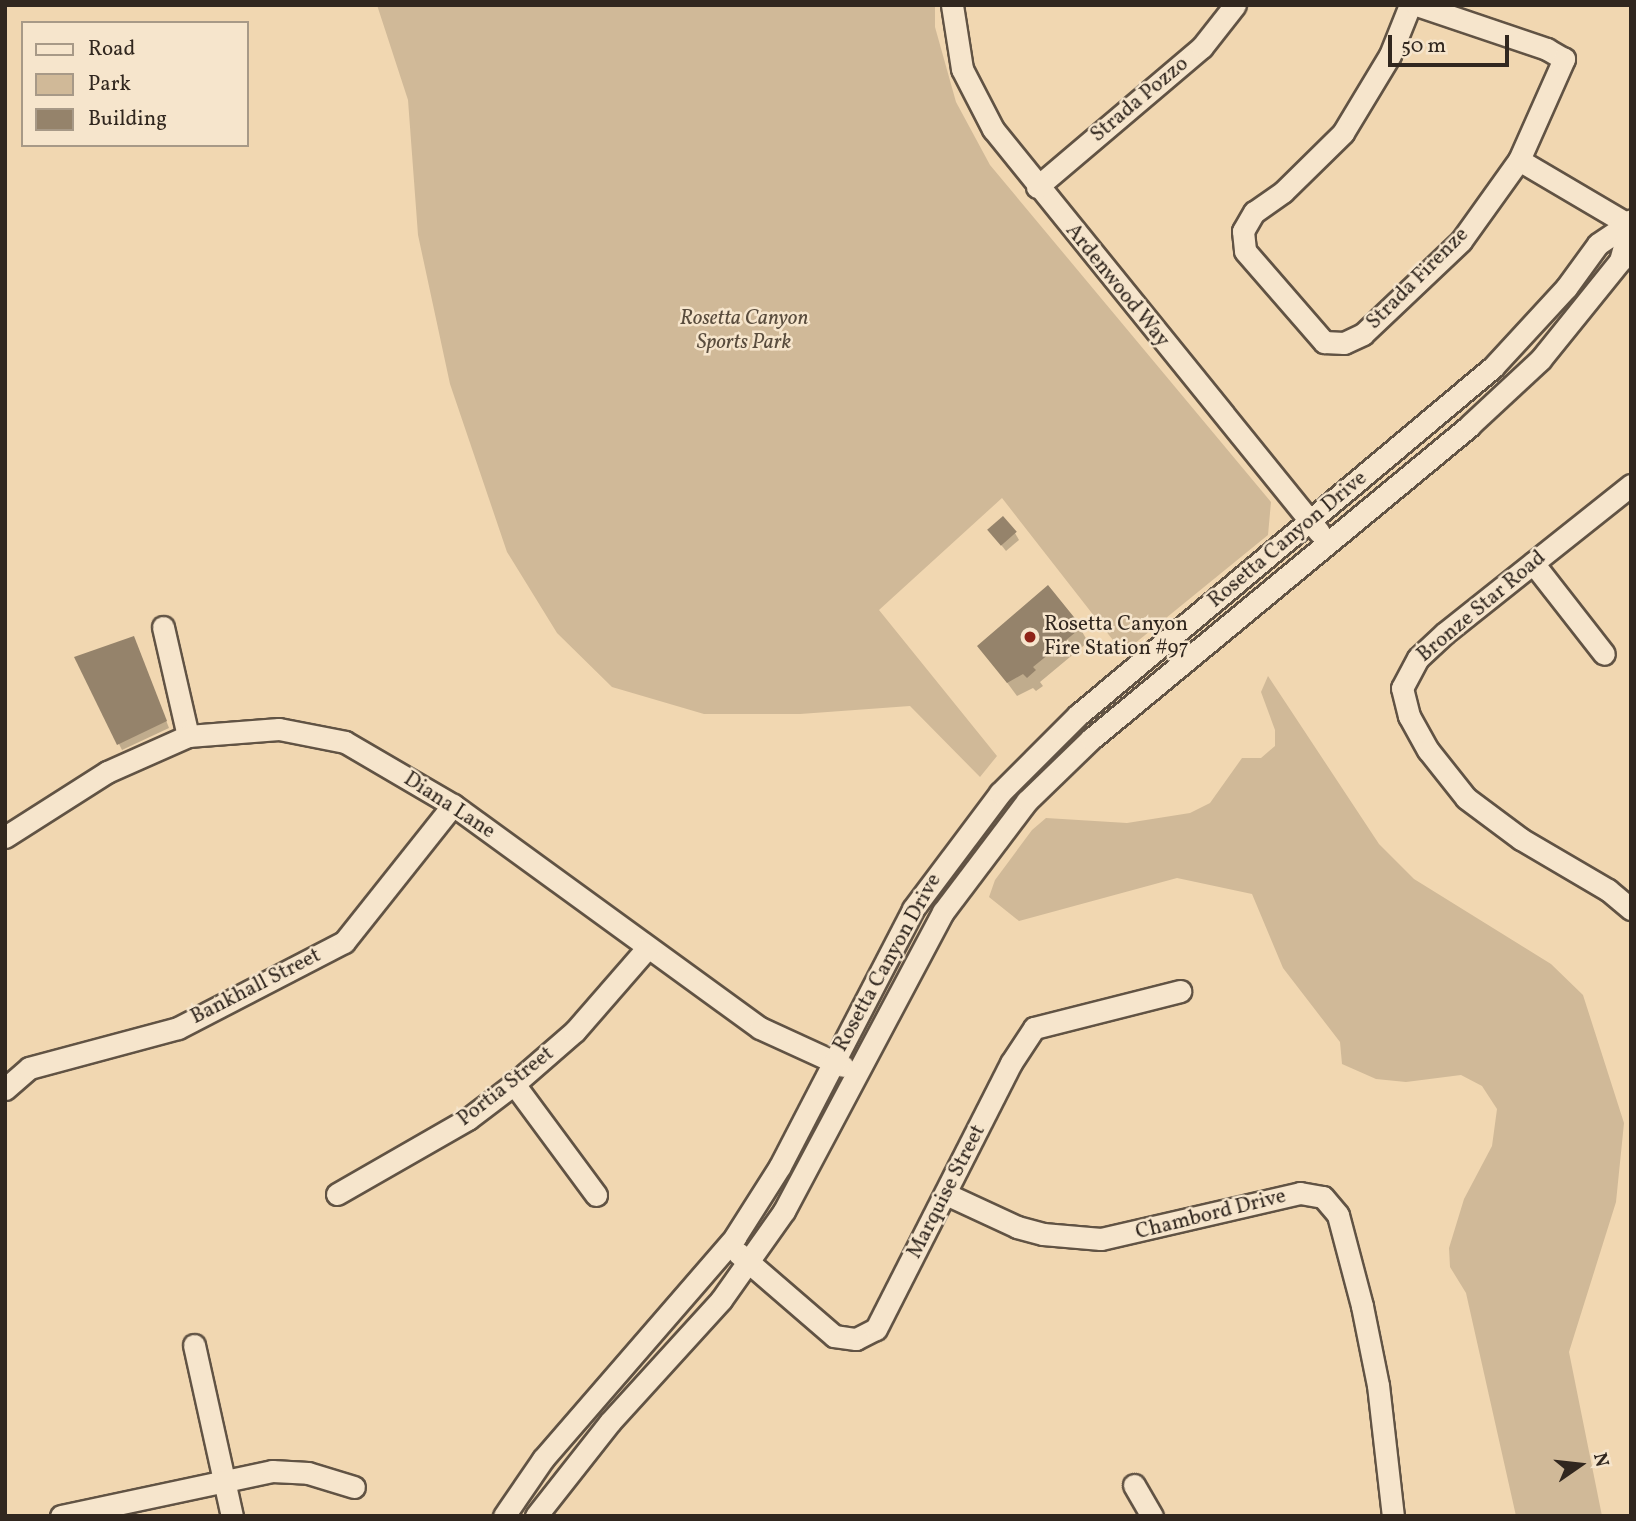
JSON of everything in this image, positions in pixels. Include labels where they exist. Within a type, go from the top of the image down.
[{"type":"street","name":"Ardenwood Way","points":[[953,5],[962,69],[973,95],[1037,187],[1327,542]]},
{"type":"street","name":"Strada Pozzo","points":[[1037,187],[1202,47],[1234,5]]},
{"type":"street","name":"Strada Firenze","points":[[1410,5],[1390,55],[1343,133],[1283,192],[1254,212],[1243,231],[1245,251],[1324,342],[1344,343],[1363,334],[1461,241],[1518,160],[1564,59],[1546,48],[1417,5]]},
{"type":"street","points":[[1518,160],[1630,224]]},
{"type":"street","name":"Rosetta Canyon Drive","points":[[504,1516],[543,1459],[729,1246],[780,1166],[913,909],[1000,793],[1078,715],[1493,368],[1566,288],[1598,244],[1630,224]]},
{"type":"street","name":"Rosetta Canyon Drive","points":[[537,1516],[610,1422],[749,1262],[806,1174],[943,912],[1027,801],[1091,739],[1540,360],[1620,261],[1630,224]]},
{"type":"street","name":"Bronze Star Road","points":[[1631,485],[1418,658],[1404,677],[1402,698],[1428,750],[1466,798],[1521,839],[1608,890],[1631,909]]},
{"type":"street","points":[[1533,562],[1604,654]]},
{"type":"street","points":[[163,627],[188,736]]},
{"type":"street","name":"Diana Lane","points":[[5,837],[107,772],[188,736],[279,729],[345,742],[453,805],[760,1028],[857,1073]]},
{"type":"street","name":"Bankhall Street","points":[[5,1089],[29,1068],[178,1028],[344,942],[453,805]]},
{"type":"street","name":"Portia Street","points":[[337,1194],[468,1119],[514,1084],[575,1031],[648,947]]},
{"type":"street","name":"Marquise Street","points":[[729,1246],[834,1336],[856,1339],[876,1329],[1034,1028],[1180,990]]},
{"type":"street","points":[[514,1084],[596,1195]]},
{"type":"street","name":"Chambord Drive","points":[[946,1194],[1017,1227],[1043,1234],[1101,1239],[1300,1193],[1322,1197],[1338,1215],[1362,1306],[1378,1385],[1394,1516]]},
{"type":"street","points":[[194,1345],[232,1516]]},
{"type":"street","points":[[61,1516],[288,1470],[354,1487]]},
{"type":"street","points":[[1134,1485],[1152,1516]]},
{"type":"green space","name":"Rosetta Canyon Sports Park","points":[[377,5],[935,5],[935,27],[956,102],[990,165],[1271,502],[1268,535],[1123,653],[1002,498],[879,610],[997,756],[980,777],[910,706],[800,714],[704,714],[612,687],[557,633],[507,552],[450,384],[418,235],[408,100]]},
{"type":"green space","points":[[1268,676],[1379,844],[1414,879],[1551,964],[1583,995],[1624,1123],[1616,1202],[1569,1352],[1602,1516],[1516,1516],[1466,1293],[1450,1267],[1449,1248],[1464,1199],[1492,1146],[1497,1109],[1482,1086],[1461,1075],[1406,1082],[1376,1079],[1342,1064],[1340,1042],[1283,968],[1252,894],[1177,878],[1019,921],[989,897],[995,880],[1032,830],[1046,818],[1127,823],[1190,813],[1210,803],[1242,758],[1261,758],[1275,746],[1275,730],[1261,692]]},
{"type":"building","points":[[1003,516],[1017,532],[1001,546],[987,530]]},
{"type":"building","name":"Rosetta Canyon Fire Station #97","points":[[1048,585],[1082,627],[1033,667],[1036,670],[1027,678],[1023,674],[1007,683],[977,646]]},
{"type":"building","points":[[134,636],[167,721],[117,745],[74,657]]},
{"type":"place","name":"Rosetta Canyon Fire Station #97","points":[[1030,637]]}]
